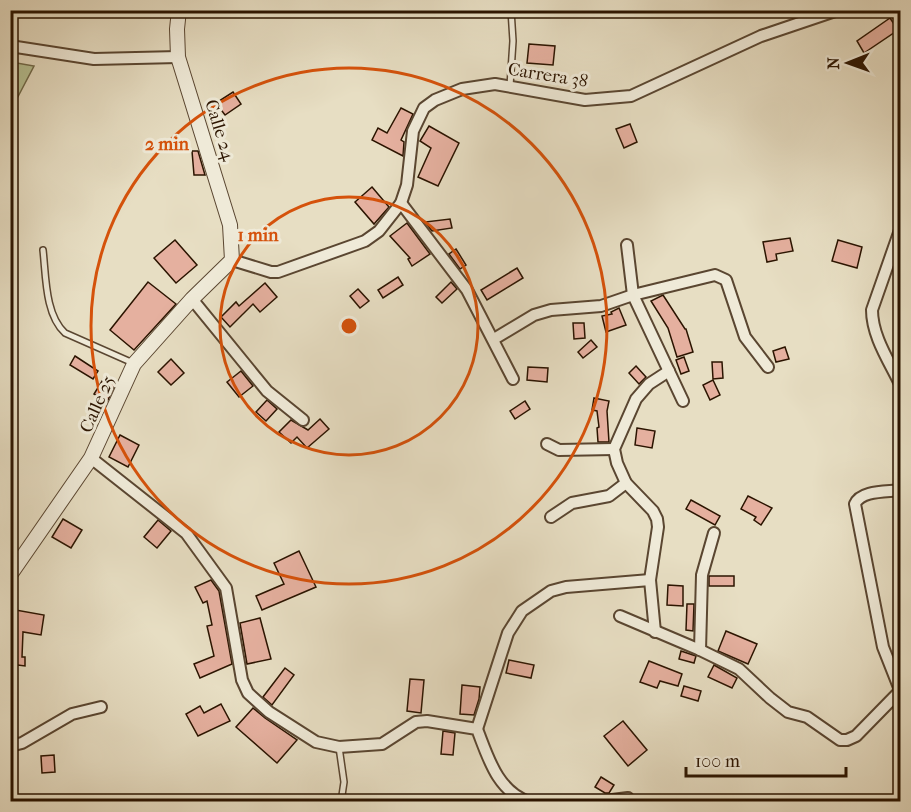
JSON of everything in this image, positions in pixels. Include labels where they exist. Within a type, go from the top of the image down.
[{"type":"street","name":"Calle 24","points":[[179,10],[178,57],[230,225],[232,260]]},
{"type":"street","name":"Carrera 38","points":[[232,260],[278,272],[365,241],[380,231],[401,203],[407,185],[413,131],[424,108],[435,100],[462,89],[495,84],[585,100],[631,96],[761,36],[838,10]]},
{"type":"street","points":[[10,46],[94,59],[178,57]]},
{"type":"street","points":[[401,203],[467,290],[513,379]]},
{"type":"street","points":[[900,230],[872,310],[872,322],[900,384]]},
{"type":"street","points":[[627,245],[633,295],[683,401]]},
{"type":"street","name":"Calle 25","points":[[10,575],[92,458],[134,364],[192,299],[232,260]]},
{"type":"street","points":[[494,339],[542,312],[601,306],[633,295],[715,275],[726,280],[745,337],[768,367]]},
{"type":"street","points":[[192,299],[267,391],[303,420]]},
{"type":"street","points":[[655,632],[650,580],[658,527],[657,519],[626,483],[617,463],[614,449],[636,399],[649,384],[669,371]]},
{"type":"street","points":[[547,444],[559,450],[614,449]]},
{"type":"street","points":[[92,458],[186,533],[226,588],[242,680],[248,693],[269,712],[316,742],[339,747],[381,744],[416,722],[427,721],[477,729]]},
{"type":"street","points":[[551,517],[572,503],[609,495],[626,483]]},
{"type":"street","points":[[620,616],[739,669],[788,712],[807,717],[840,740],[847,740],[855,736],[900,691],[883,647],[855,504],[857,498],[863,495],[900,490]]},
{"type":"street","points":[[700,650],[702,575],[714,533]]},
{"type":"street","points":[[529,801],[505,788],[491,765],[477,729],[508,633],[522,611],[551,591],[566,587],[650,580]]},
{"type":"street","points":[[10,746],[22,743],[72,714],[101,707]]},
{"type":"street","points":[[596,801],[628,798]]},
{"type":"lane","points":[[510,86],[513,41],[511,10]]},
{"type":"lane","points":[[43,250],[51,315],[56,326],[65,333],[134,364]]},
{"type":"lane","points":[[339,747],[344,782],[341,801]]},
{"type":"green space","points":[[10,62],[34,66],[11,110]]},
{"type":"building","points":[[890,18],[898,30],[864,53],[857,41]]},
{"type":"building","points":[[529,44],[555,46],[553,65],[527,63]]},
{"type":"building","points":[[233,92],[241,104],[225,115],[216,103]]},
{"type":"building","points":[[401,108],[413,114],[401,140],[404,142],[403,156],[372,140],[378,128],[387,133]]},
{"type":"building","points":[[630,124],[637,142],[624,148],[616,129]]},
{"type":"building","points":[[429,126],[459,143],[438,186],[418,177],[431,148],[420,141]]},
{"type":"building","points":[[192,151],[198,151],[205,175],[194,175]]},
{"type":"building","points":[[372,187],[389,207],[374,224],[355,202]]},
{"type":"building","points":[[450,219],[452,228],[432,231],[425,222]]},
{"type":"building","points":[[407,223],[430,254],[412,266],[408,259],[410,258],[390,236]]},
{"type":"building","points":[[790,238],[793,251],[776,254],[777,260],[767,262],[763,242]]},
{"type":"building","points":[[175,240],[197,265],[176,283],[154,258]]},
{"type":"building","points":[[838,240],[862,247],[857,268],[832,261]]},
{"type":"building","points":[[456,249],[466,265],[460,269],[449,254]]},
{"type":"building","points":[[517,268],[523,278],[487,300],[481,290]]},
{"type":"building","points":[[398,277],[403,285],[383,298],[378,290]]},
{"type":"building","points":[[148,282],[176,304],[134,350],[110,330]]},
{"type":"building","points":[[451,282],[457,289],[442,303],[436,297]]},
{"type":"building","points":[[265,283],[277,297],[260,312],[253,304],[230,327],[221,317],[236,302],[239,306]]},
{"type":"building","points":[[358,289],[369,301],[360,308],[350,296]]},
{"type":"building","points":[[663,295],[686,329],[693,352],[677,357],[668,328],[651,301]]},
{"type":"building","points":[[619,308],[626,325],[606,332],[602,316],[612,314],[611,312]]},
{"type":"building","points":[[573,323],[584,323],[585,338],[574,339]]},
{"type":"building","points":[[591,340],[597,347],[583,358],[578,352]]},
{"type":"building","points":[[785,347],[789,359],[776,362],[773,351]]},
{"type":"building","points":[[75,356],[98,371],[93,379],[70,365]]},
{"type":"building","points":[[684,357],[689,371],[681,374],[676,360]]},
{"type":"building","points":[[171,359],[184,373],[171,385],[158,372]]},
{"type":"building","points":[[712,362],[722,362],[723,378],[713,379]]},
{"type":"building","points":[[636,366],[646,377],[639,384],[629,373]]},
{"type":"building","points":[[528,367],[548,368],[547,382],[527,380]]},
{"type":"building","points":[[241,371],[253,386],[239,397],[227,382]]},
{"type":"building","points":[[104,378],[115,385],[107,402],[94,394]]},
{"type":"building","points":[[713,380],[720,395],[710,400],[703,385]]},
{"type":"building","points":[[594,398],[609,401],[607,411],[609,442],[598,442],[597,411],[592,410]]},
{"type":"building","points":[[267,400],[277,409],[266,421],[256,412]]},
{"type":"building","points":[[525,401],[530,409],[515,419],[510,411]]},
{"type":"building","points":[[320,419],[329,429],[307,448],[297,437],[291,443],[279,432],[291,420],[308,430]]},
{"type":"building","points":[[637,428],[655,431],[652,448],[635,445]]},
{"type":"building","points":[[120,435],[139,445],[128,467],[109,457]]},
{"type":"building","points":[[748,496],[772,508],[761,525],[754,520],[756,517],[741,509]]},
{"type":"building","points":[[691,500],[720,516],[715,525],[686,509]]},
{"type":"building","points":[[63,519],[82,530],[71,548],[52,537]]},
{"type":"building","points":[[158,520],[171,531],[157,548],[144,537]]},
{"type":"building","points":[[299,551],[316,587],[262,610],[256,596],[284,584],[274,563]]},
{"type":"building","points":[[709,576],[734,576],[734,586],[709,586]]},
{"type":"building","points":[[211,580],[219,591],[232,664],[200,678],[194,664],[214,656],[207,626],[212,625],[207,601],[203,603],[195,587]]},
{"type":"building","points":[[668,585],[683,586],[683,606],[667,605]]},
{"type":"building","points":[[687,604],[694,604],[693,631],[686,630]]},
{"type":"building","points":[[10,609],[44,615],[41,635],[23,632],[22,657],[25,657],[25,666],[10,664]]},
{"type":"building","points":[[260,618],[271,659],[247,664],[240,623]]},
{"type":"building","points":[[726,631],[757,644],[748,664],[718,651]]},
{"type":"building","points":[[681,651],[696,656],[694,663],[679,659]]},
{"type":"building","points":[[509,660],[534,665],[531,678],[506,673]]},
{"type":"building","points":[[649,661],[682,674],[678,686],[660,681],[657,688],[640,682]]},
{"type":"building","points":[[714,665],[737,678],[732,688],[708,677]]},
{"type":"building","points":[[285,668],[294,675],[272,705],[263,697]]},
{"type":"building","points":[[410,679],[424,680],[421,713],[407,711]]},
{"type":"building","points":[[462,685],[480,687],[474,715],[460,714]]},
{"type":"building","points":[[684,686],[701,691],[698,701],[681,696]]},
{"type":"building","points":[[221,704],[230,721],[198,736],[186,714],[200,706],[204,713]]},
{"type":"building","points":[[253,708],[297,740],[277,763],[236,727]]},
{"type":"building","points":[[623,721],[647,750],[628,766],[604,736]]},
{"type":"building","points":[[443,731],[455,733],[453,755],[441,754]]},
{"type":"building","points":[[54,755],[55,772],[42,773],[41,756]]},
{"type":"building","points":[[601,777],[614,785],[609,793],[595,787]]}]
